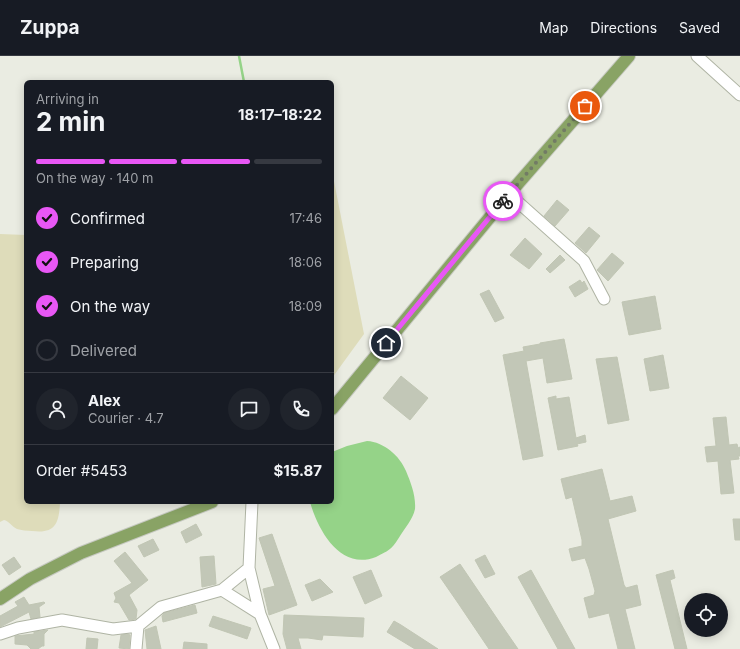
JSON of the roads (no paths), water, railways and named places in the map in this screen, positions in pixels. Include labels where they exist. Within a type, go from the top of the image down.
[{"type":"main road","points":[[334,407],[509,194],[629,56]]},
{"type":"main road","points":[[0,599],[30,579],[81,553],[207,504]]},
{"type":"street","points":[[697,56],[740,95]]},
{"type":"street","points":[[509,194],[584,261],[604,299]]},
{"type":"street","points":[[252,504],[249,568],[260,614],[274,649]]},
{"type":"street","points":[[0,634],[18,628],[62,620],[113,629],[138,626],[166,605],[222,590],[249,568]]},
{"type":"street","points":[[222,590],[260,614]]},
{"type":"street","points":[[136,649],[138,626]]},
{"type":"waterway","points":[[239,56],[244,80]]}]
